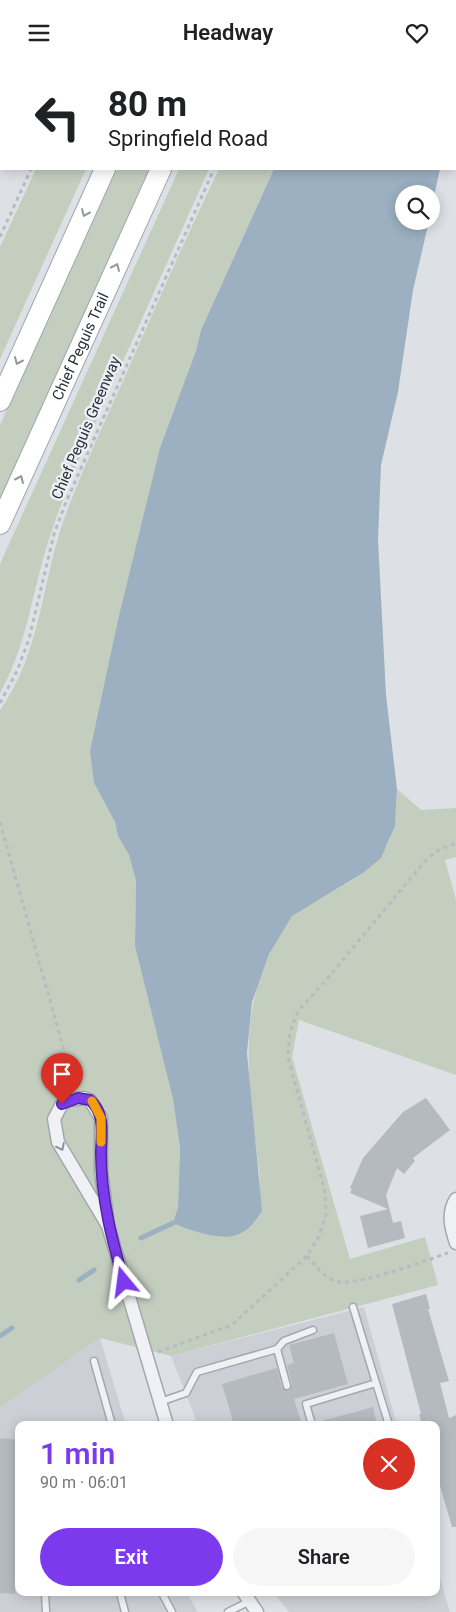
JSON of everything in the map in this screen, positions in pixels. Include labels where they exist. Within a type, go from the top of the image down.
[{"type":"main road","points":[[0,401],[105,170]]},
{"type":"main road","name":"Chief Peguis Trail","points":[[0,524],[161,170]]},
{"type":"street","points":[[108,1226],[66,1158],[58,1142],[54,1127],[57,1111],[62,1104],[78,1098],[90,1100],[101,1118],[101,1170],[108,1226],[166,1421]]},
{"type":"street","points":[[456,1199],[452,1205],[450,1218],[456,1243]]},
{"type":"lane","points":[[353,1307],[388,1421]]},
{"type":"lane","points":[[160,1402],[186,1393],[197,1372],[277,1349],[284,1341],[313,1330]]},
{"type":"lane","points":[[277,1349],[287,1386]]},
{"type":"lane","points":[[94,1361],[111,1421]]},
{"type":"lane","points":[[311,1421],[306,1404],[376,1383]]},
{"type":"lane","points":[[45,1596],[46,1612]]},
{"type":"lane","points":[[121,1596],[125,1612]]},
{"type":"lane","points":[[164,1596],[172,1612]]},
{"type":"lane","points":[[228,1612],[250,1602]]},
{"type":"path","points":[[0,237],[31,170]]},
{"type":"path","name":"Chief Peguis Greenway","points":[[0,703],[17,671],[30,639],[54,534],[66,502],[214,170]]},
{"type":"path","points":[[0,822],[78,1098]]},
{"type":"path","points":[[146,1356],[232,1325],[307,1256],[319,1236],[326,1215],[325,1192],[288,1057],[290,1032],[298,1011],[328,979],[425,861],[436,851],[456,843]]},
{"type":"path","points":[[307,1256],[324,1276],[338,1282],[356,1281],[456,1251]]},
{"type":"shaded area","points":[[364,1307],[396,1421],[196,1421],[171,1356]]},
{"type":"shaded area","points":[[100,1338],[125,1421],[15,1421],[15,1596],[189,1596],[198,1612],[0,1612],[0,1408]]},
{"type":"shaded area","points":[[440,1578],[450,1612],[289,1612],[276,1596],[440,1596]]},
{"type":"green space","points":[[36,170],[86,170],[0,359],[0,247]]},
{"type":"green space","points":[[117,170],[150,170],[0,501],[0,425]]},
{"type":"green space","points":[[179,170],[209,170],[73,473],[45,551],[30,613],[15,662],[0,693],[0,564]]},
{"type":"green space","points":[[219,170],[274,170],[201,330],[94,783],[115,822],[118,836],[129,855],[136,881],[135,946],[173,1099],[180,1148],[178,1207],[173,1223],[260,1181],[249,1078],[252,1014],[259,982],[271,950],[290,918],[299,910],[319,900],[365,871],[383,852],[394,826],[397,789],[421,810],[456,808],[456,857],[445,860],[456,900],[456,1075],[299,1020],[292,1057],[350,1259],[425,1237],[438,1285],[171,1356],[100,1338],[0,1408],[0,710],[25,664],[59,536],[74,492]]},
{"type":"water","points":[[274,170],[440,170],[436,185],[395,185],[395,230],[427,230],[413,290],[398,392],[381,465],[378,539],[386,695],[397,789],[395,826],[381,858],[363,873],[292,916],[269,954],[252,1002],[247,1053],[262,1211],[245,1231],[226,1237],[188,1229],[173,1223],[178,1207],[180,1148],[173,1099],[135,946],[136,881],[129,855],[118,836],[115,822],[94,783],[90,751],[118,620],[160,448],[196,351],[201,330]]},
{"type":"building","points":[[426,1098],[450,1130],[413,1158],[415,1161],[404,1174],[397,1168],[386,1195],[393,1223],[401,1221],[405,1238],[368,1248],[360,1216],[388,1209],[350,1193],[352,1189],[350,1188],[363,1158],[403,1112]]},
{"type":"building","points":[[426,1294],[430,1309],[428,1309],[449,1381],[440,1383],[449,1418],[456,1415],[456,1527],[452,1527],[440,1486],[440,1421],[421,1421],[419,1414],[421,1414],[392,1304]]},
{"type":"building","points":[[334,1333],[348,1384],[294,1399],[301,1421],[233,1421],[222,1384],[277,1368],[282,1388],[289,1391],[292,1385],[287,1365],[294,1363],[289,1345]]},
{"type":"building","points":[[373,1407],[376,1421],[322,1421]]},
{"type":"building","points":[[0,1438],[15,1440],[15,1594],[0,1593]]},
{"type":"waterway","points":[[141,1238],[173,1223]]},
{"type":"waterway","points":[[79,1280],[94,1270]]},
{"type":"waterway","points":[[0,1336],[12,1328]]},
{"type":"slow traffic","points":[[92,1101],[101,1118],[101,1142]]},
{"type":"route","points":[[62,1104],[78,1098],[90,1100],[95,1104],[101,1118],[101,1170],[108,1226],[124,1282]]}]
